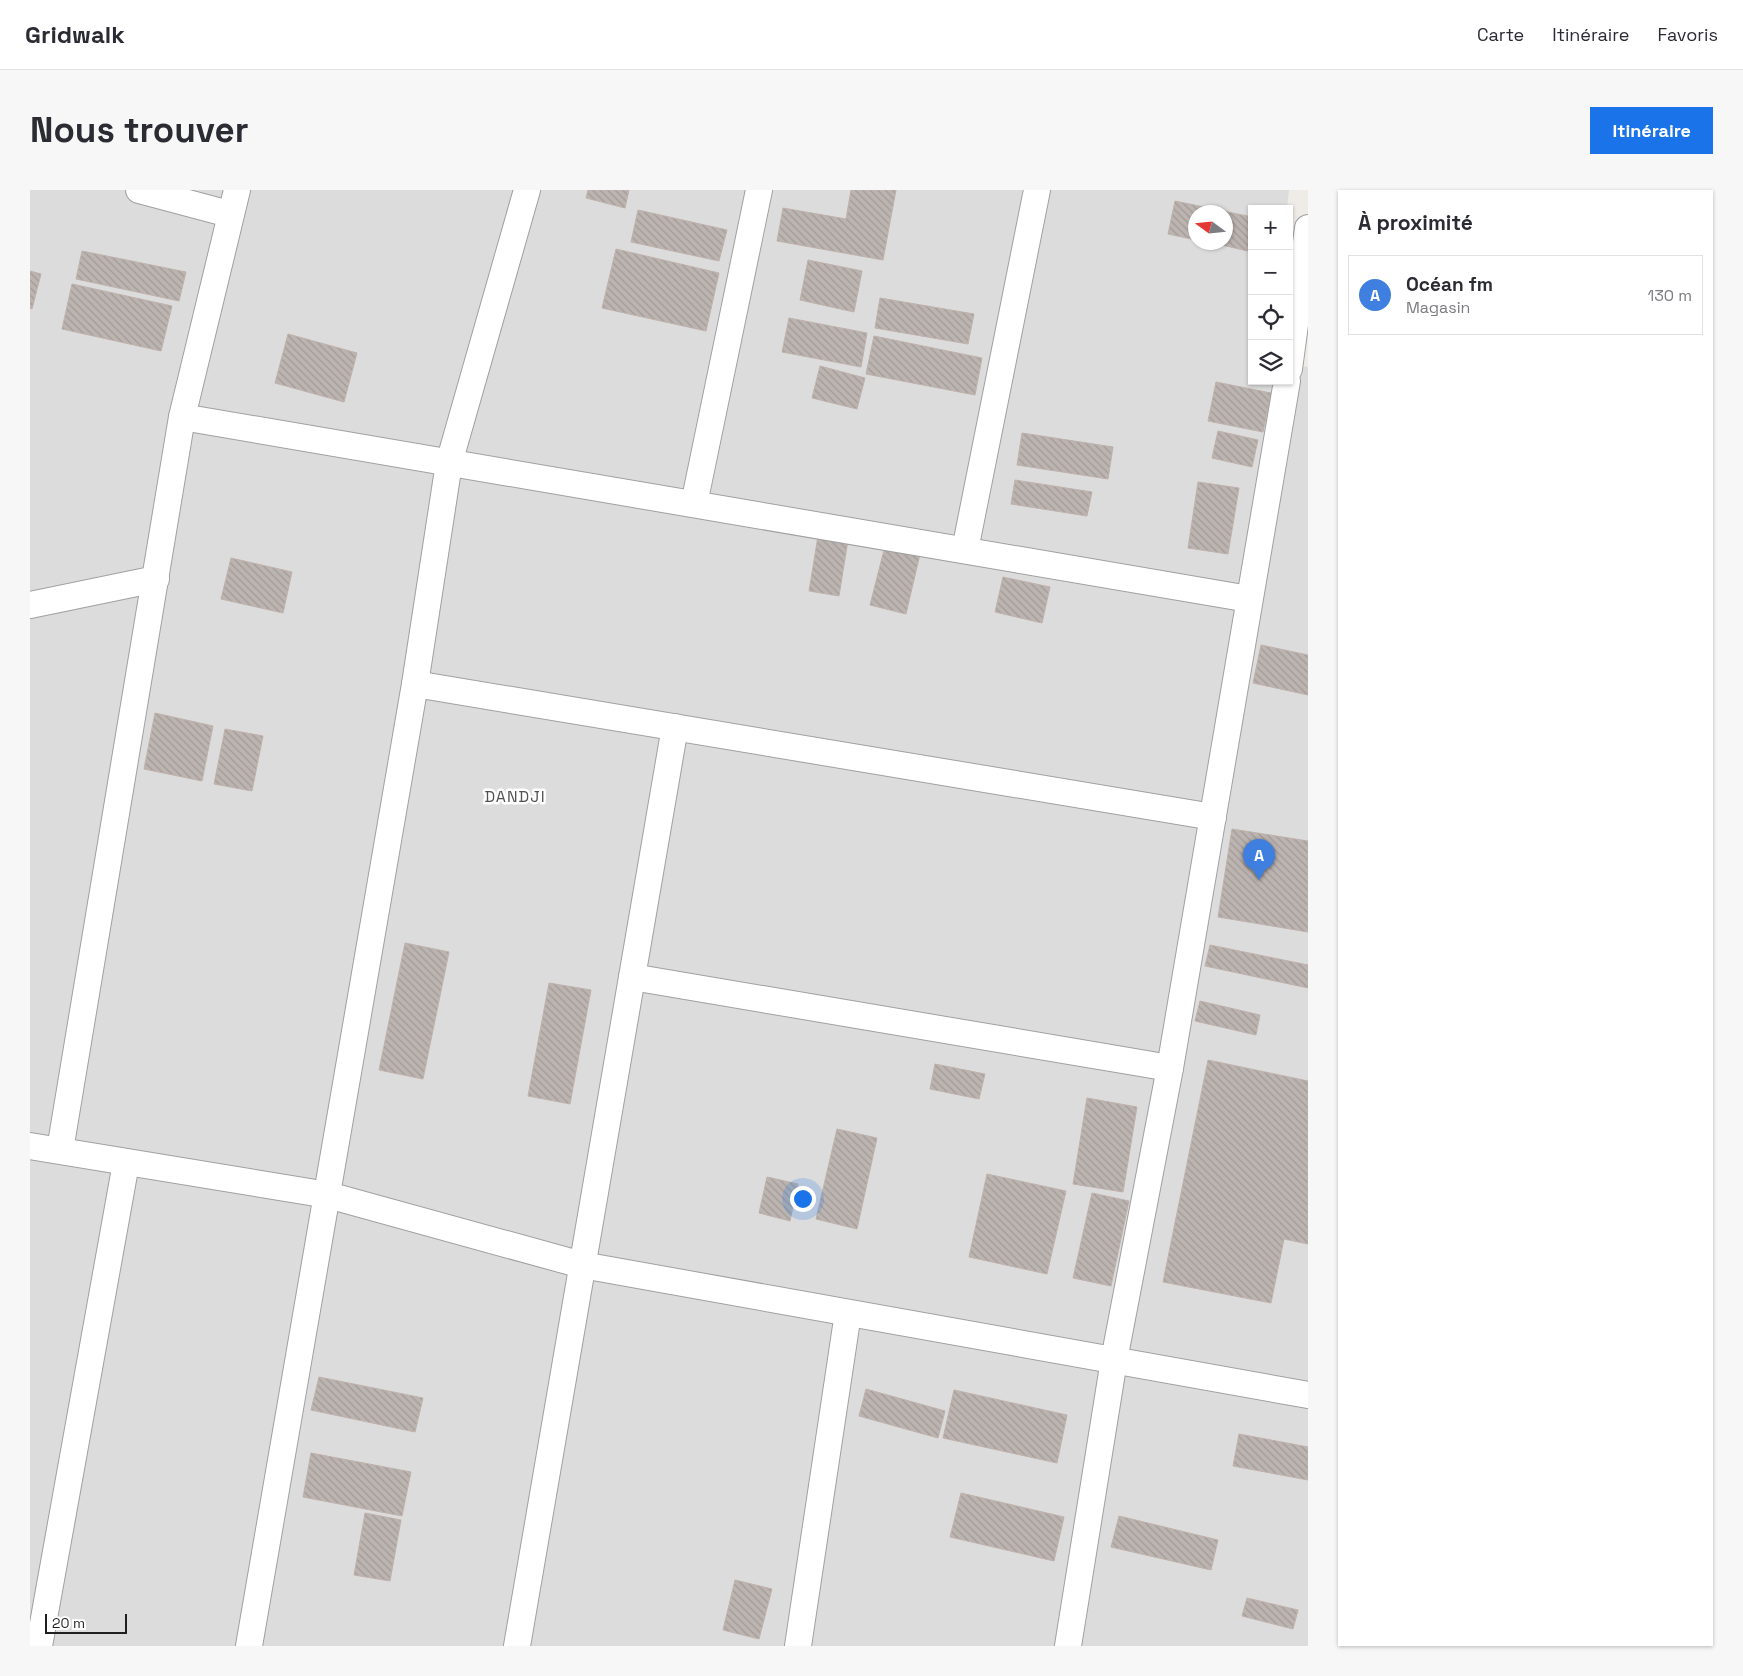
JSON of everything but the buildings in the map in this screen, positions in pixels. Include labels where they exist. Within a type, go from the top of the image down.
[{"type":"street","points":[[60,1150],[182,417],[233,202],[139,190]]},
{"type":"street","points":[[249,1646],[415,684],[449,463],[527,190]]},
{"type":"street","points":[[694,504],[759,190]]},
{"type":"street","points":[[965,550],[1037,190]]},
{"type":"street","points":[[1293,357],[1302,331],[1308,228]]},
{"type":"street","points":[[1068,1646],[1114,1360],[1170,1068],[1286,385]]},
{"type":"street","points":[[182,417],[1249,599]]},
{"type":"street","points":[[30,606],[156,579]]},
{"type":"street","points":[[415,684],[1213,817]]},
{"type":"street","points":[[517,1646],[675,727]]},
{"type":"street","points":[[632,977],[1170,1068]]},
{"type":"street","points":[[30,1146],[328,1195],[582,1265],[1308,1395]]},
{"type":"street","points":[[38,1646],[126,1163]]},
{"type":"street","points":[[798,1646],[848,1313]]},
{"type":"shaded area","points":[[30,190],[1289,190],[1287,205],[1248,205],[1248,385],[1293,385],[1293,365],[1308,367],[1308,1646],[30,1646]]},
{"type":"place","name":"Océan fm","points":[[1259,880]]},
{"type":"district","name":"DANDJI","points":[[515,796]]}]
